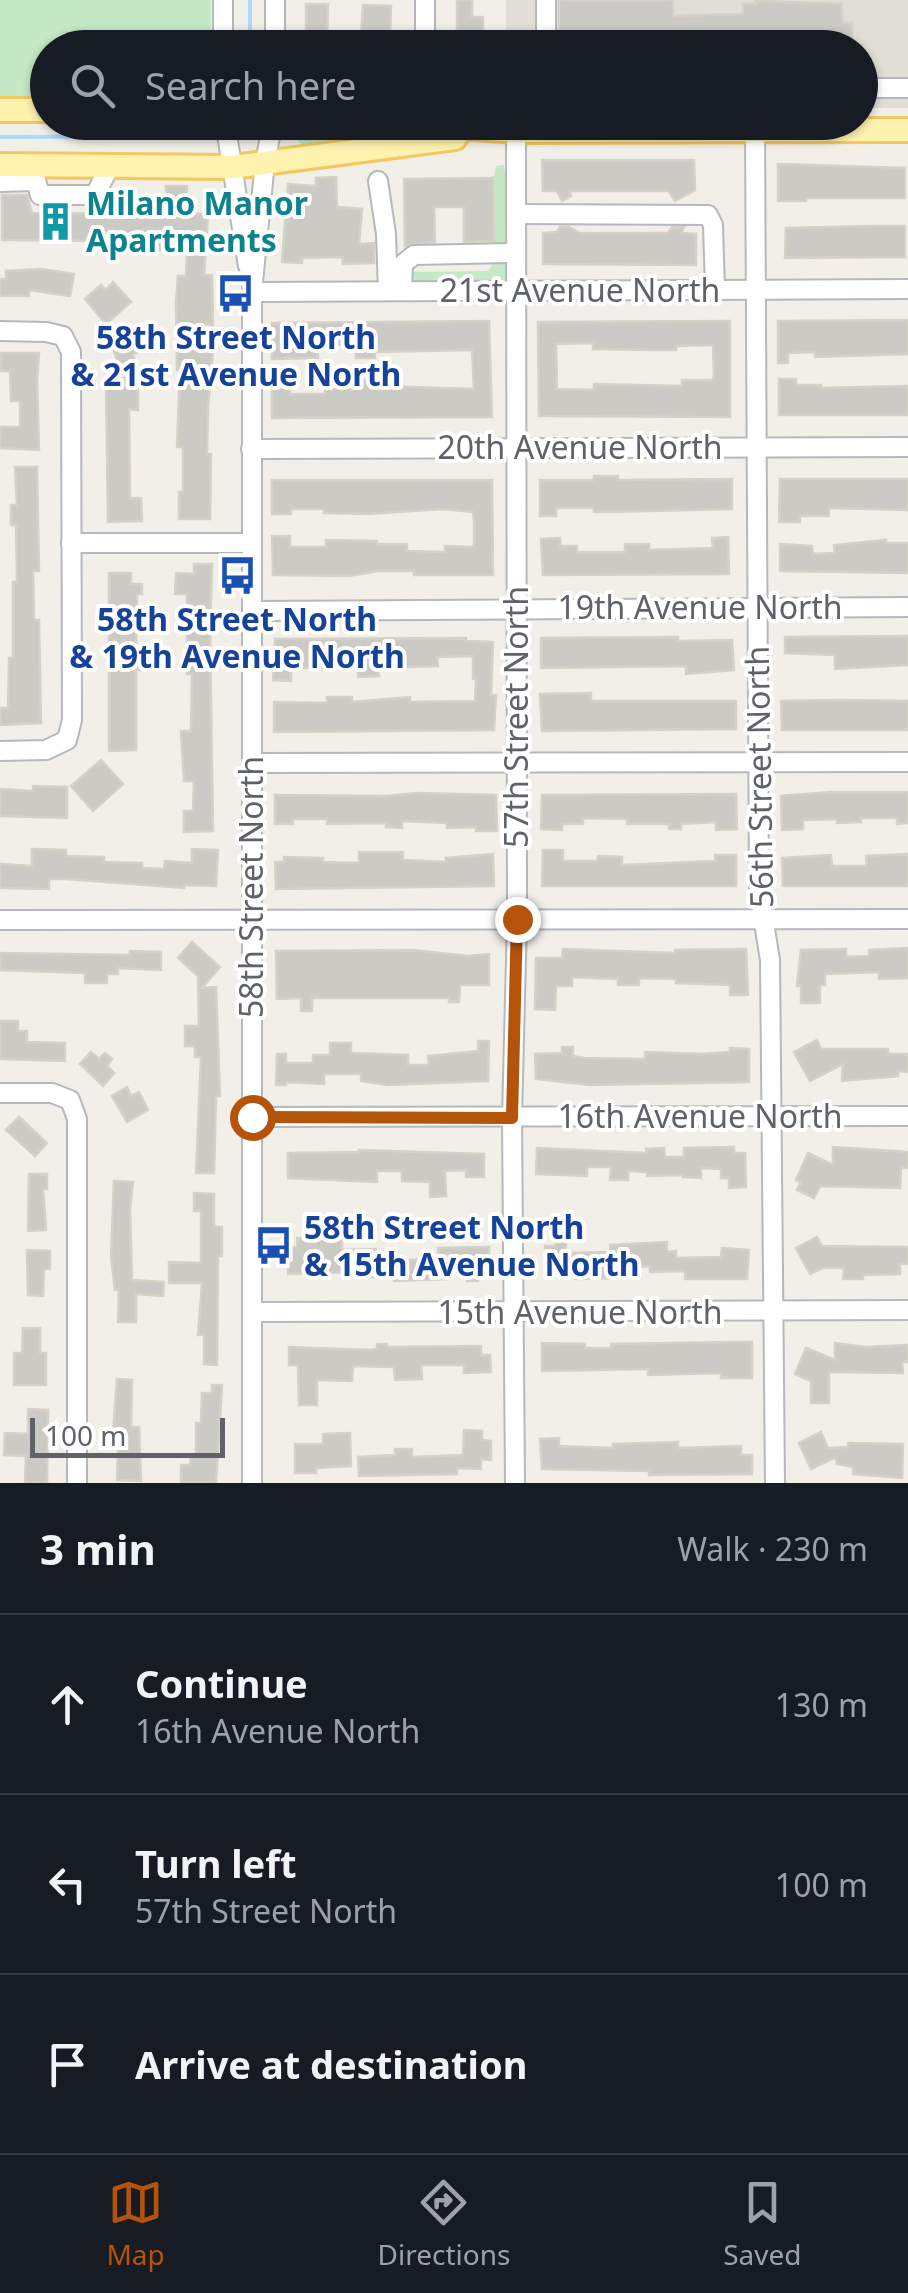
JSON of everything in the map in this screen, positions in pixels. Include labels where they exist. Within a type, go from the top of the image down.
[{"type":"main road","points":[[0,110],[30,110]]},
{"type":"main road","points":[[878,129],[908,130]]},
{"type":"main road","points":[[0,165],[34,173],[110,166],[233,167],[443,140]]},
{"type":"street","points":[[223,0],[223,30]]},
{"type":"street","points":[[275,0],[275,30]]},
{"type":"street","points":[[425,0],[425,30]]},
{"type":"street","points":[[546,0],[546,30]]},
{"type":"street","points":[[878,88],[908,88]]},
{"type":"street","name":"58th Street North","points":[[229,140],[252,292]]},
{"type":"street","name":"58th Street North","points":[[252,1483],[252,292],[269,140]]},
{"type":"street","name":"57th Street North","points":[[515,1483],[512,1118],[517,919],[516,140]]},
{"type":"street","name":"56th Street North","points":[[755,140],[759,892],[770,960],[775,1483]]},
{"type":"street","points":[[0,182],[34,173]]},
{"type":"street","points":[[378,181],[395,291]]},
{"type":"street","points":[[516,214],[708,215],[713,224],[716,290]]},
{"type":"street","points":[[395,291],[403,264],[414,255],[516,252]]},
{"type":"street","name":"21st Avenue North","points":[[252,292],[908,289]]},
{"type":"street","points":[[0,331],[63,336],[71,352],[72,720],[67,740],[46,750],[0,751]]},
{"type":"street","name":"20th Avenue North","points":[[252,449],[908,447]]},
{"type":"street","points":[[70,543],[252,543]]},
{"type":"street","name":"19th Avenue North","points":[[252,611],[908,607]]},
{"type":"street","points":[[252,763],[908,762]]},
{"type":"street","points":[[0,920],[908,919]]},
{"type":"street","points":[[0,1094],[52,1094],[70,1100],[78,1119],[78,1483]]},
{"type":"street","name":"16th Avenue North","points":[[252,1117],[908,1116]]},
{"type":"street","name":"15th Avenue North","points":[[252,1312],[908,1310]]},
{"type":"shaded area","points":[[506,0],[908,0],[908,108],[878,108],[878,30],[506,30]]},
{"type":"green space","points":[[0,0],[211,0],[211,30],[30,30],[30,100],[0,100]]},
{"type":"green space","points":[[297,140],[356,140],[316,147],[305,148]]},
{"type":"green space","points":[[504,165],[508,248],[494,245],[491,177],[496,166]]},
{"type":"green space","points":[[496,260],[509,262],[508,276],[503,282],[411,284],[409,272],[488,271]]},
{"type":"building","points":[[457,0],[472,0],[472,17],[483,17],[483,30],[457,30]]},
{"type":"building","points":[[559,0],[673,0],[673,16],[743,14],[743,4],[756,1],[842,4],[842,23],[852,23],[852,30],[559,30]]},
{"type":"building","points":[[306,4],[328,4],[327,30],[306,30]]},
{"type":"building","points":[[363,5],[391,6],[390,30],[361,30]]},
{"type":"building","points":[[542,160],[694,160],[695,190],[675,201],[669,191],[569,191],[571,196],[562,201],[557,191],[543,191]]},
{"type":"building","points":[[778,164],[905,168],[905,198],[778,201]]},
{"type":"building","points":[[336,177],[337,207],[362,209],[359,244],[374,243],[374,263],[343,264],[342,257],[282,262],[288,184],[316,186],[316,178]]},
{"type":"building","points":[[493,178],[494,241],[464,242],[464,207],[434,207],[435,242],[405,246],[404,179]]},
{"type":"building","points":[[166,186],[187,186],[187,213],[208,214],[204,275],[212,275],[213,325],[204,324],[204,349],[213,349],[207,454],[211,454],[210,519],[179,519],[183,447],[177,447],[180,370],[176,302],[178,276],[186,276],[187,250],[125,250],[126,241],[2,240],[2,195],[27,195],[32,213],[166,214]]},
{"type":"building","points":[[905,226],[905,257],[785,258],[786,228]]},
{"type":"building","points":[[560,227],[580,233],[668,233],[672,227],[684,227],[681,233],[696,234],[696,265],[543,264],[543,233],[557,232]]},
{"type":"building","points":[[41,269],[74,274],[70,296],[29,290],[29,296],[0,296],[0,279],[6,279],[6,271]]},
{"type":"building","points":[[113,282],[131,302],[106,324],[85,299],[101,285],[106,290]]},
{"type":"building","points":[[908,320],[908,354],[815,357],[815,352],[788,353],[788,363],[778,363],[778,321]]},
{"type":"building","points":[[489,321],[492,417],[272,418],[272,388],[290,388],[290,394],[325,394],[325,389],[354,389],[354,380],[379,380],[379,386],[474,389],[472,350],[375,352],[375,358],[356,358],[356,344],[318,345],[318,358],[272,359],[272,323]]},
{"type":"building","points":[[730,321],[730,417],[539,416],[538,322]],"holes":[[[593,343],[593,349],[676,350],[676,346],[713,345],[714,377],[682,380],[682,386],[594,384],[594,390],[557,389],[556,344]]]},
{"type":"building","points":[[135,330],[141,351],[133,354],[136,365],[120,370],[110,338]]},
{"type":"building","points":[[1,353],[39,353],[39,450],[0,448],[0,427],[20,427],[20,401],[11,401],[10,371],[1,371]]},
{"type":"building","points":[[106,378],[127,378],[127,388],[138,388],[138,410],[129,409],[130,498],[141,498],[142,521],[108,522]]},
{"type":"building","points":[[779,379],[796,379],[796,385],[821,385],[820,388],[908,386],[908,415],[779,415]]},
{"type":"building","points":[[15,467],[37,467],[39,571],[33,571],[34,620],[39,620],[41,723],[1,725],[0,708],[8,708],[9,658],[13,658],[13,582],[17,582],[16,525],[11,525],[11,505],[17,505]]},
{"type":"building","points":[[594,476],[618,476],[618,480],[732,479],[732,509],[594,512],[594,508],[556,508],[556,516],[540,516],[540,480],[594,480]]},
{"type":"building","points":[[780,479],[908,479],[908,510],[829,508],[829,516],[800,516],[800,522],[779,522]]},
{"type":"building","points":[[272,480],[492,480],[493,575],[378,571],[349,576],[273,575],[272,536],[290,536],[290,547],[326,547],[326,540],[377,541],[407,544],[407,551],[445,552],[445,546],[474,547],[474,520],[473,512],[443,509],[367,514],[291,509],[291,514],[272,514]]},
{"type":"building","points":[[728,537],[729,574],[543,575],[541,539],[560,538],[560,546],[577,546],[577,552],[625,552],[625,544],[649,544],[649,550],[713,548],[712,538]]},
{"type":"building","points":[[886,540],[908,543],[908,573],[780,571],[780,544],[812,546],[813,554],[835,553],[834,545]]},
{"type":"building","points":[[194,564],[212,564],[213,831],[184,832],[184,811],[193,811],[194,781],[184,781],[181,731],[191,731],[192,674],[187,674],[187,594],[175,594],[176,573],[194,574]]},
{"type":"building","points":[[109,573],[131,573],[131,584],[142,584],[142,594],[137,594],[136,649],[144,649],[144,670],[136,670],[136,750],[109,751]]},
{"type":"building","points":[[908,636],[908,665],[835,669],[835,655],[785,653],[785,637]]},
{"type":"building","points":[[678,637],[678,641],[732,640],[734,670],[686,674],[686,666],[541,668],[541,638]]},
{"type":"building","points":[[466,638],[493,642],[494,730],[274,732],[274,702],[327,703],[327,697],[352,697],[352,702],[410,697],[410,702],[475,701],[476,679],[473,656],[437,657],[438,666],[378,668],[379,676],[358,677],[358,668],[291,668],[291,681],[273,680],[275,639]]},
{"type":"building","points":[[591,693],[591,701],[736,701],[736,729],[542,731],[540,694]]},
{"type":"building","points":[[781,701],[908,701],[908,730],[782,730]]},
{"type":"building","points":[[101,760],[123,784],[93,811],[71,786]]},
{"type":"building","points":[[33,786],[67,787],[67,818],[0,816],[0,789],[33,791]]},
{"type":"building","points":[[908,792],[908,823],[897,824],[897,818],[837,823],[837,819],[803,820],[803,829],[782,830],[781,796]]},
{"type":"building","points":[[736,794],[737,829],[716,830],[716,822],[681,824],[681,829],[669,829],[669,824],[583,818],[583,824],[562,824],[562,830],[541,829],[542,795]]},
{"type":"building","points":[[275,795],[496,795],[497,831],[402,821],[402,828],[386,827],[386,823],[327,824],[327,819],[293,819],[293,824],[275,824]]},
{"type":"building","points":[[32,849],[66,850],[66,856],[104,857],[104,862],[142,863],[142,868],[164,869],[165,861],[192,863],[192,849],[218,850],[216,886],[184,888],[49,879],[49,889],[0,888],[0,864],[32,866]]},
{"type":"building","points":[[543,850],[563,850],[563,861],[622,857],[622,865],[715,861],[715,855],[736,855],[736,886],[542,886]]},
{"type":"building","points":[[359,852],[403,852],[403,860],[446,862],[446,858],[493,854],[494,886],[276,889],[275,862],[284,862],[284,857],[359,863]]},
{"type":"building","points":[[908,854],[908,886],[783,886],[782,858],[831,855],[832,866],[867,866],[866,856]]},
{"type":"building","points":[[192,942],[220,967],[202,988],[216,987],[220,1096],[216,1096],[214,1173],[196,1173],[201,1057],[195,1057],[195,1046],[185,1046],[185,1026],[199,1026],[198,976],[178,958]]},
{"type":"building","points":[[908,948],[908,978],[879,979],[879,972],[825,974],[825,985],[820,985],[820,1003],[801,1003],[801,985],[797,986],[801,950],[846,949],[846,957],[869,956],[869,950]]},
{"type":"building","points":[[563,949],[675,953],[746,949],[748,995],[730,995],[730,985],[676,983],[676,979],[639,978],[639,985],[618,985],[618,979],[572,977],[572,986],[556,986],[555,1010],[535,1009],[536,958],[562,958]]},
{"type":"building","points":[[413,950],[468,956],[489,954],[489,985],[460,985],[459,1002],[449,1002],[449,998],[312,998],[312,1011],[301,1011],[301,998],[277,999],[276,951]]},
{"type":"building","points":[[130,951],[161,952],[161,970],[118,968],[118,974],[107,974],[107,983],[85,983],[85,973],[0,970],[0,953],[130,955]]},
{"type":"building","points":[[0,1021],[18,1021],[18,1031],[27,1031],[27,1042],[65,1043],[65,1061],[0,1059]]},
{"type":"building","points":[[817,1040],[821,1049],[888,1049],[888,1054],[908,1054],[908,1072],[842,1081],[843,1064],[810,1081],[794,1052]]},
{"type":"building","points":[[478,1041],[489,1041],[488,1081],[387,1085],[361,1081],[361,1074],[324,1074],[324,1084],[276,1085],[277,1054],[286,1054],[286,1063],[313,1063],[313,1055],[330,1055],[330,1043],[351,1043],[351,1053],[408,1055],[408,1065],[429,1065],[428,1056],[478,1051]]},
{"type":"building","points":[[562,1047],[573,1047],[573,1056],[584,1058],[645,1059],[645,1052],[702,1054],[730,1052],[730,1048],[749,1049],[749,1082],[590,1085],[536,1079],[535,1054],[562,1053]]},
{"type":"building","points":[[91,1052],[99,1059],[105,1053],[112,1059],[107,1066],[114,1073],[103,1086],[80,1064]]},
{"type":"building","points":[[127,1087],[131,1096],[139,1092],[148,1110],[127,1122],[112,1096]]},
{"type":"building","points":[[19,1117],[47,1143],[35,1156],[6,1130]]},
{"type":"building","points":[[734,1147],[734,1153],[745,1153],[746,1187],[729,1188],[729,1178],[721,1178],[721,1169],[701,1168],[701,1178],[647,1176],[647,1172],[628,1171],[628,1180],[610,1180],[611,1167],[587,1167],[587,1176],[536,1174],[537,1148],[647,1153],[646,1149],[664,1148],[665,1157],[684,1157],[684,1148]]},
{"type":"building","points":[[833,1147],[908,1152],[908,1168],[901,1168],[900,1188],[820,1186],[814,1198],[797,1190],[801,1182],[796,1180],[808,1153],[833,1165]]},
{"type":"building","points":[[359,1150],[484,1154],[484,1177],[466,1177],[466,1170],[445,1171],[446,1196],[430,1197],[430,1182],[402,1181],[402,1171],[377,1171],[377,1182],[288,1178],[288,1153]]},
{"type":"building","points":[[29,1174],[47,1174],[47,1189],[43,1189],[46,1230],[28,1231]]},
{"type":"building","points":[[114,1181],[133,1182],[132,1280],[164,1282],[163,1296],[136,1294],[136,1322],[118,1322],[119,1289],[115,1290],[111,1256]]},
{"type":"building","points":[[194,1193],[214,1194],[214,1227],[222,1227],[217,1365],[204,1364],[204,1334],[198,1335],[202,1283],[169,1283],[169,1262],[201,1263],[201,1211],[194,1211]]},
{"type":"building","points":[[555,1236],[566,1236],[566,1253],[611,1252],[610,1245],[667,1242],[667,1252],[676,1251],[676,1258],[721,1257],[722,1248],[749,1250],[747,1279],[685,1279],[685,1271],[650,1272],[650,1266],[630,1267],[630,1278],[576,1279],[576,1273],[546,1274],[545,1246],[556,1246]]},
{"type":"building","points":[[817,1237],[822,1246],[908,1247],[908,1264],[900,1264],[900,1274],[863,1275],[863,1279],[843,1279],[844,1268],[823,1268],[810,1274],[796,1248]]},
{"type":"building","points":[[297,1238],[342,1240],[342,1250],[376,1249],[376,1258],[385,1258],[385,1262],[438,1258],[438,1248],[489,1247],[489,1270],[478,1270],[478,1281],[467,1281],[467,1269],[447,1269],[447,1279],[394,1281],[394,1276],[359,1278],[359,1272],[288,1274],[288,1247],[297,1247]]},
{"type":"building","points":[[27,1250],[50,1251],[50,1269],[44,1269],[43,1296],[28,1295]]},
{"type":"building","points":[[23,1328],[40,1328],[40,1353],[46,1353],[46,1385],[14,1385],[14,1353],[22,1353]]},
{"type":"building","points":[[752,1342],[752,1378],[721,1378],[721,1373],[648,1375],[648,1369],[542,1371],[542,1343],[611,1348],[611,1344]]},
{"type":"building","points":[[835,1343],[865,1347],[908,1345],[908,1362],[902,1362],[903,1373],[829,1372],[829,1403],[811,1403],[811,1381],[795,1374],[806,1348],[835,1360]]},
{"type":"building","points":[[377,1344],[481,1346],[481,1355],[490,1355],[491,1372],[464,1373],[464,1365],[421,1365],[422,1379],[395,1380],[394,1367],[353,1366],[352,1381],[317,1380],[317,1405],[299,1405],[298,1365],[289,1365],[289,1347],[371,1350],[377,1349]]},
{"type":"building","points":[[117,1379],[132,1380],[131,1427],[139,1427],[141,1481],[117,1480],[118,1446],[112,1446]]},
{"type":"building","points":[[212,1385],[222,1385],[216,1483],[181,1483],[181,1465],[190,1465],[191,1454],[196,1454],[196,1423],[201,1423],[202,1393],[212,1393]]},
{"type":"building","points":[[28,1409],[48,1410],[47,1483],[25,1483],[26,1456],[4,1455],[5,1433],[28,1434]]},
{"type":"building","points":[[464,1430],[482,1431],[482,1440],[491,1441],[491,1460],[481,1459],[481,1469],[457,1468],[457,1474],[359,1476],[358,1457],[395,1455],[395,1449],[412,1449],[412,1457],[463,1455]]},
{"type":"building","points":[[821,1432],[828,1448],[848,1447],[848,1443],[903,1444],[902,1478],[853,1474],[853,1467],[837,1464],[836,1457],[811,1469],[799,1443]]},
{"type":"building","points":[[350,1433],[351,1466],[295,1473],[295,1444],[323,1444],[323,1434]]},
{"type":"building","points":[[559,1438],[559,1446],[613,1448],[613,1444],[678,1442],[678,1448],[741,1446],[741,1455],[752,1455],[752,1474],[649,1475],[649,1471],[542,1469],[540,1439]]},
{"type":"waterway","points":[[250,0],[250,30]]},
{"type":"waterway","points":[[0,137],[30,137]]},
{"type":"place","name":"Milano Manor Apartments","points":[[56,222]]},
{"type":"place","name":"58th Street North & 21st Avenue North","points":[[236,293]]},
{"type":"place","name":"58th Street North & 19th Avenue North","points":[[237,575]]},
{"type":"place","name":"58th Street North & 15th Avenue North","points":[[274,1246]]},
{"type":"route","points":[[252,1117],[512,1118],[517,919]]}]
